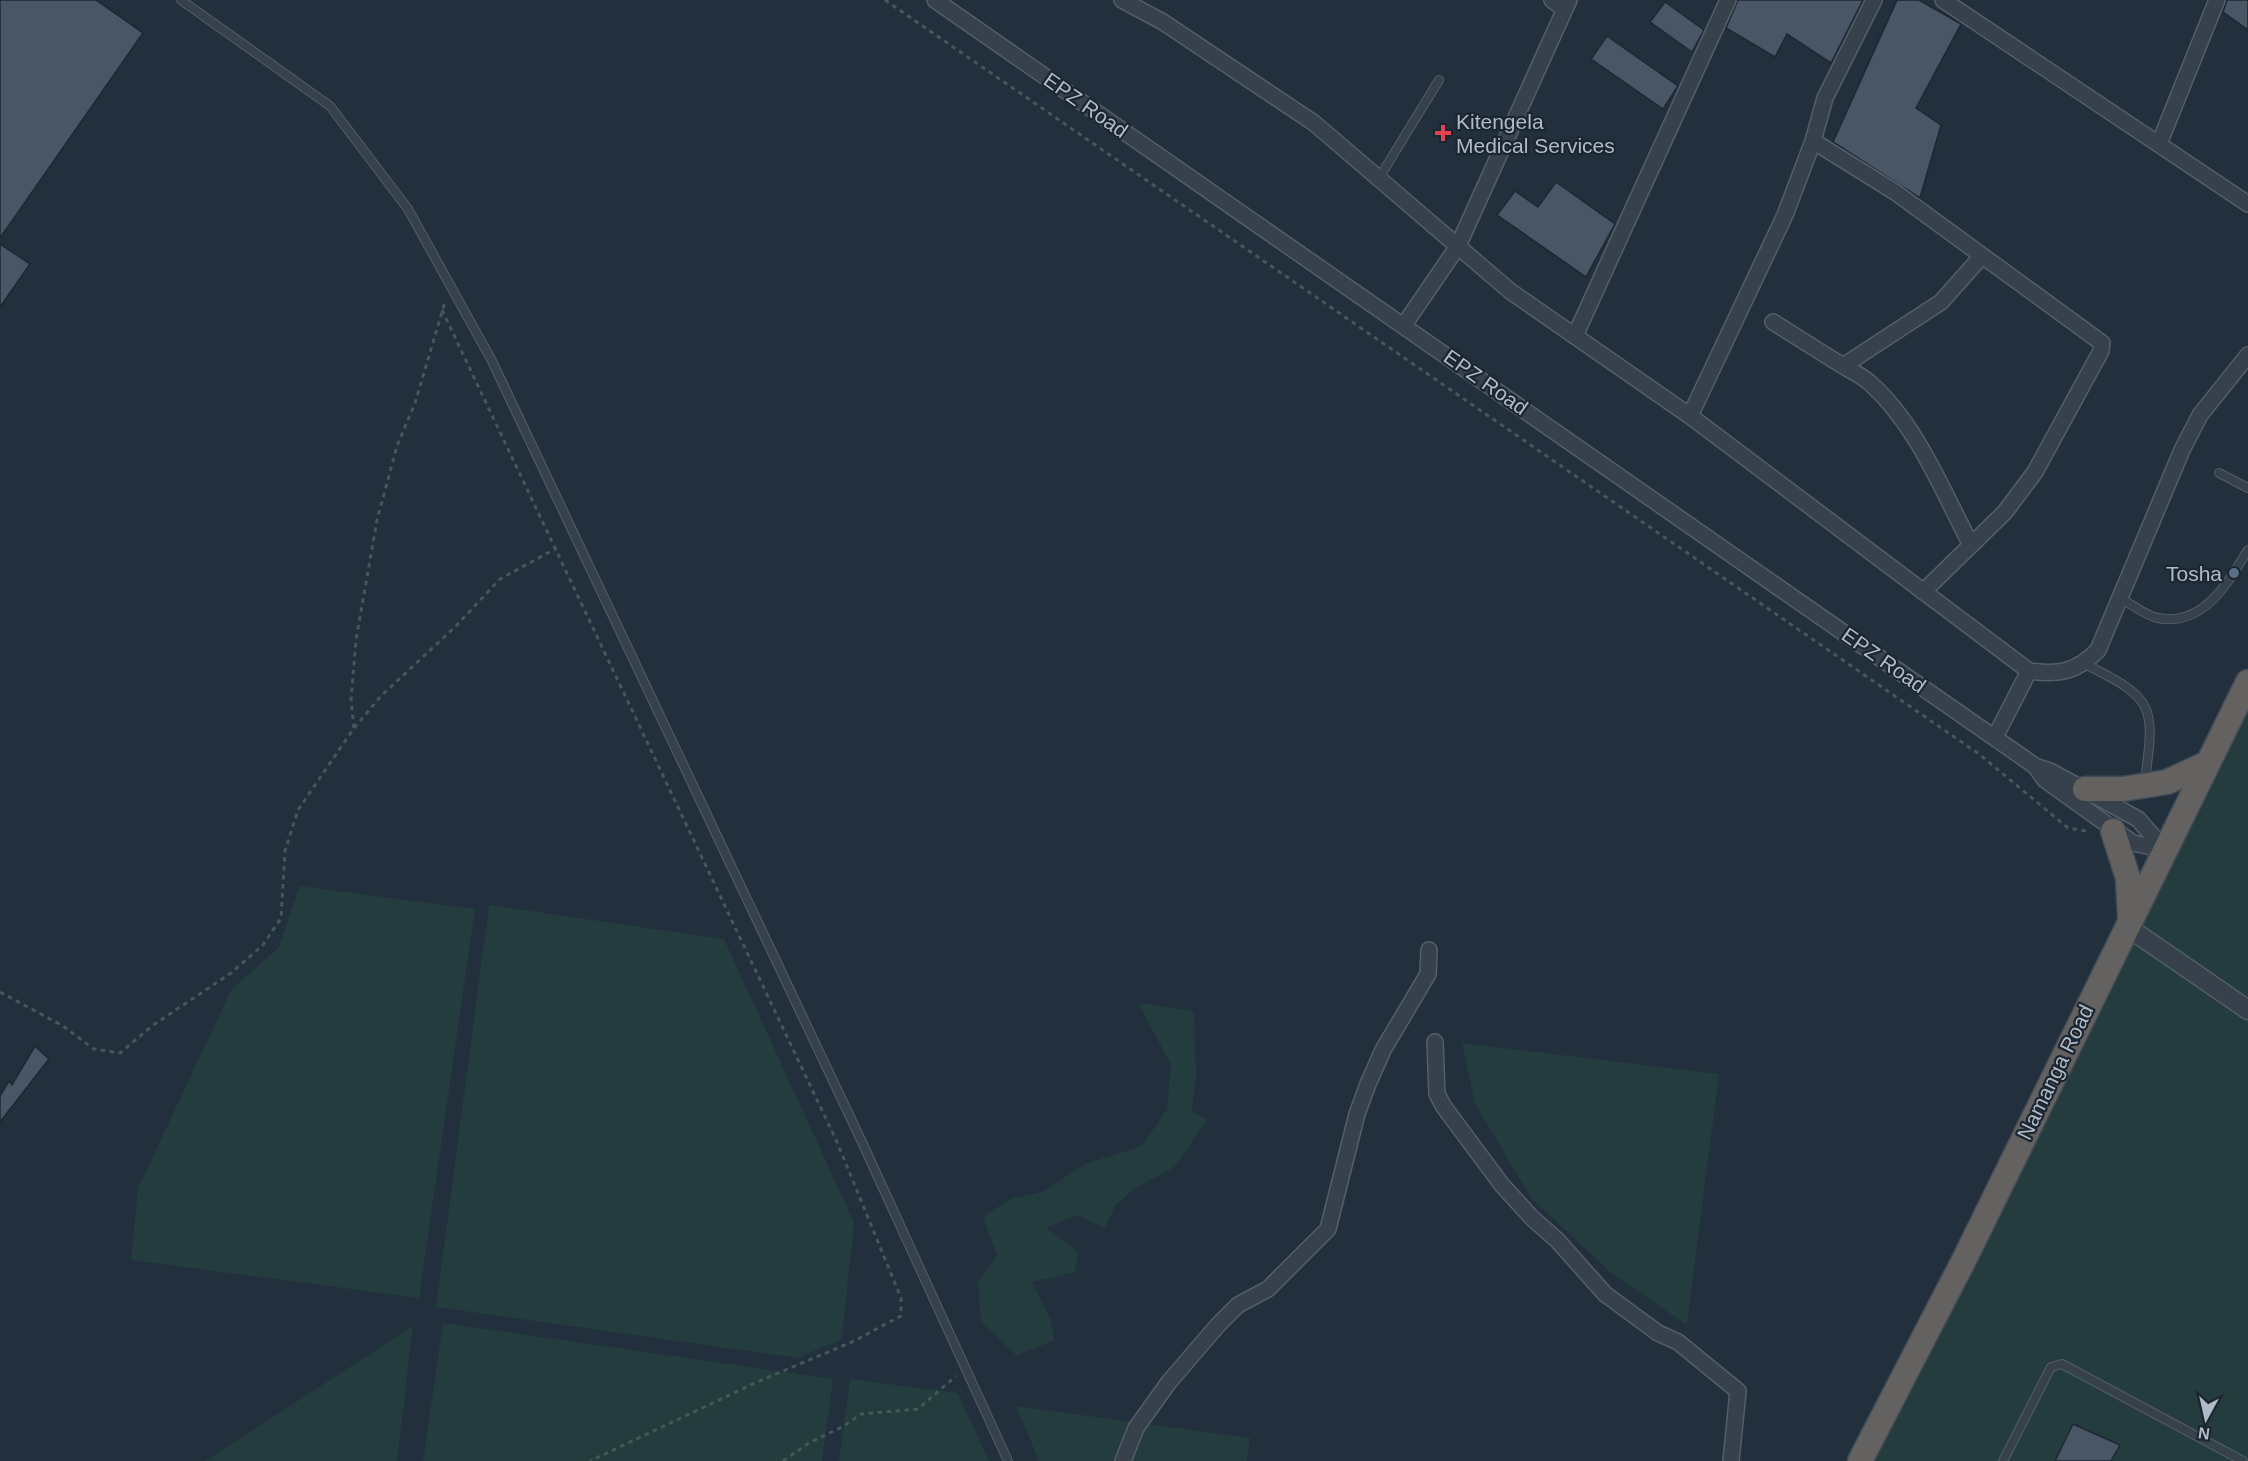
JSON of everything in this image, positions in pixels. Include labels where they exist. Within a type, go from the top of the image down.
[{"type":"highway","name":"Namanga Road","points":[[1860,1461],[1965,1258],[2248,682]]},
{"type":"highway","points":[[2085,789],[2144,786],[2167,782],[2208,763]]},
{"type":"highway","points":[[2113,831],[2128,878],[2128,923]]},
{"type":"street","name":"EPZ Road","points":[[935,0],[2035,766],[2085,789],[2138,819],[2165,850]]},
{"type":"street","points":[[1122,0],[1163,22],[1314,123],[1509,291],[1690,416],[2029,671],[2044,673],[2069,670],[2085,664],[2098,650],[2182,450],[2200,415],[2248,355]]},
{"type":"street","points":[[1575,336],[1728,0]]},
{"type":"street","points":[[1690,416],[1785,215],[1813,141],[1832,81],[1874,0]]},
{"type":"street","points":[[1943,0],[1960,6],[2248,204]]},
{"type":"street","points":[[2159,144],[2217,0]]},
{"type":"street","points":[[1404,325],[1458,246],[1562,3]]},
{"type":"street","points":[[1813,141],[1895,192],[1981,257],[2098,339],[2102,347],[2035,472],[2005,512],[1923,592]]},
{"type":"street","points":[[1843,366],[1941,302],[1981,257]]},
{"type":"street","points":[[1773,322],[1868,381],[1895,410],[1911,433],[1971,545]]},
{"type":"street","points":[[1995,737],[2029,671]]},
{"type":"street","name":"EPZ Road","points":[[2035,766],[2045,780],[2113,831],[2133,843],[2165,850]]},
{"type":"street","points":[[2128,923],[2248,1010]]},
{"type":"street","points":[[1123,1461],[1136,1428],[1169,1382],[1218,1325],[1238,1305],[1268,1289],[1328,1229],[1350,1138],[1368,1084],[1383,1050],[1428,974],[1430,950]]},
{"type":"street","points":[[1435,1042],[1437,1094],[1444,1107],[1502,1185],[1532,1218],[1557,1240],[1605,1294],[1658,1333],[1678,1342],[1738,1391],[1731,1461]]},
{"type":"lane","points":[[181,0],[330,106],[408,208],[492,361],[856,1130],[1008,1461]]},
{"type":"lane","points":[[1379,178],[1439,80]]},
{"type":"lane","points":[[2219,473],[2248,488]]},
{"type":"lane","points":[[2121,599],[2158,618],[2189,616],[2210,603],[2225,587],[2248,550]]},
{"type":"lane","points":[[2085,664],[2120,683],[2148,708],[2151,733],[2144,786]]},
{"type":"lane","points":[[2003,1461],[2051,1367],[2062,1364],[2242,1461]]},
{"type":"path","points":[[885,0],[1979,754],[2068,828],[2113,831]]},
{"type":"path","points":[[354,728],[351,700],[356,640],[377,520],[397,446],[415,403],[449,283]]},
{"type":"path","points":[[442,310],[557,548],[837,1142],[901,1298],[901,1317],[854,1341],[755,1383],[590,1461]]},
{"type":"path","points":[[0,992],[63,1026],[94,1049],[120,1053],[160,1020],[231,973],[262,945],[281,918],[285,851],[298,810],[354,728],[381,696],[456,626],[500,579],[557,548]]},
{"type":"path","points":[[783,1461],[809,1443],[844,1426],[861,1414],[918,1409],[964,1367]]},
{"type":"green space","points":[[2248,683],[2248,1461],[1860,1461]]},
{"type":"green space","points":[[299,886],[475,909],[419,1298],[131,1260],[138,1188],[231,990],[279,947]]},
{"type":"green space","points":[[489,905],[724,939],[854,1222],[842,1339],[798,1358],[436,1307]]},
{"type":"green space","points":[[1138,1003],[1194,1011],[1196,1077],[1192,1112],[1207,1119],[1176,1166],[1134,1189],[1115,1206],[1105,1228],[1077,1215],[1047,1228],[1078,1252],[1075,1272],[1032,1282],[1051,1320],[1054,1340],[1017,1356],[981,1322],[978,1282],[997,1256],[983,1217],[1010,1199],[1044,1191],[1085,1164],[1142,1146],[1167,1109],[1171,1065]]},
{"type":"green space","points":[[1462,1043],[1719,1074],[1687,1325],[1610,1272],[1530,1197],[1475,1104]]},
{"type":"green space","points":[[443,1323],[833,1379],[822,1461],[423,1461]]},
{"type":"green space","points":[[413,1326],[397,1461],[205,1461]]},
{"type":"green space","points":[[850,1379],[958,1393],[989,1461],[839,1461]]},
{"type":"green space","points":[[1016,1406],[1250,1438],[1247,1461],[1039,1461]]},
{"type":"building","points":[[0,0],[96,0],[143,33],[0,238]]},
{"type":"building","points":[[1738,0],[1863,0],[1831,63],[1787,34],[1775,57],[1726,28]]},
{"type":"building","points":[[1897,0],[1919,0],[1961,24],[1916,108],[1941,125],[1920,198],[1833,142]]},
{"type":"building","points":[[2227,0],[2248,0],[2248,30],[2223,12]]},
{"type":"building","points":[[1665,2],[1704,30],[1692,52],[1650,22]]},
{"type":"building","points":[[1607,36],[1678,86],[1663,109],[1591,59]]},
{"type":"building","points":[[1556,182],[1615,224],[1586,277],[1497,215],[1515,191],[1538,207]]},
{"type":"building","points":[[0,244],[30,264],[0,307]]},
{"type":"building","points":[[35,1046],[49,1059],[0,1122],[0,1096],[9,1081],[12,1085]]},
{"type":"building","points":[[2073,1424],[2120,1445],[2111,1461],[2055,1461]]},
{"type":"place","name":"Kitengela Medical Services","points":[[1443,133]]},
{"type":"place","name":"Tosha","points":[[2234,573]]}]
